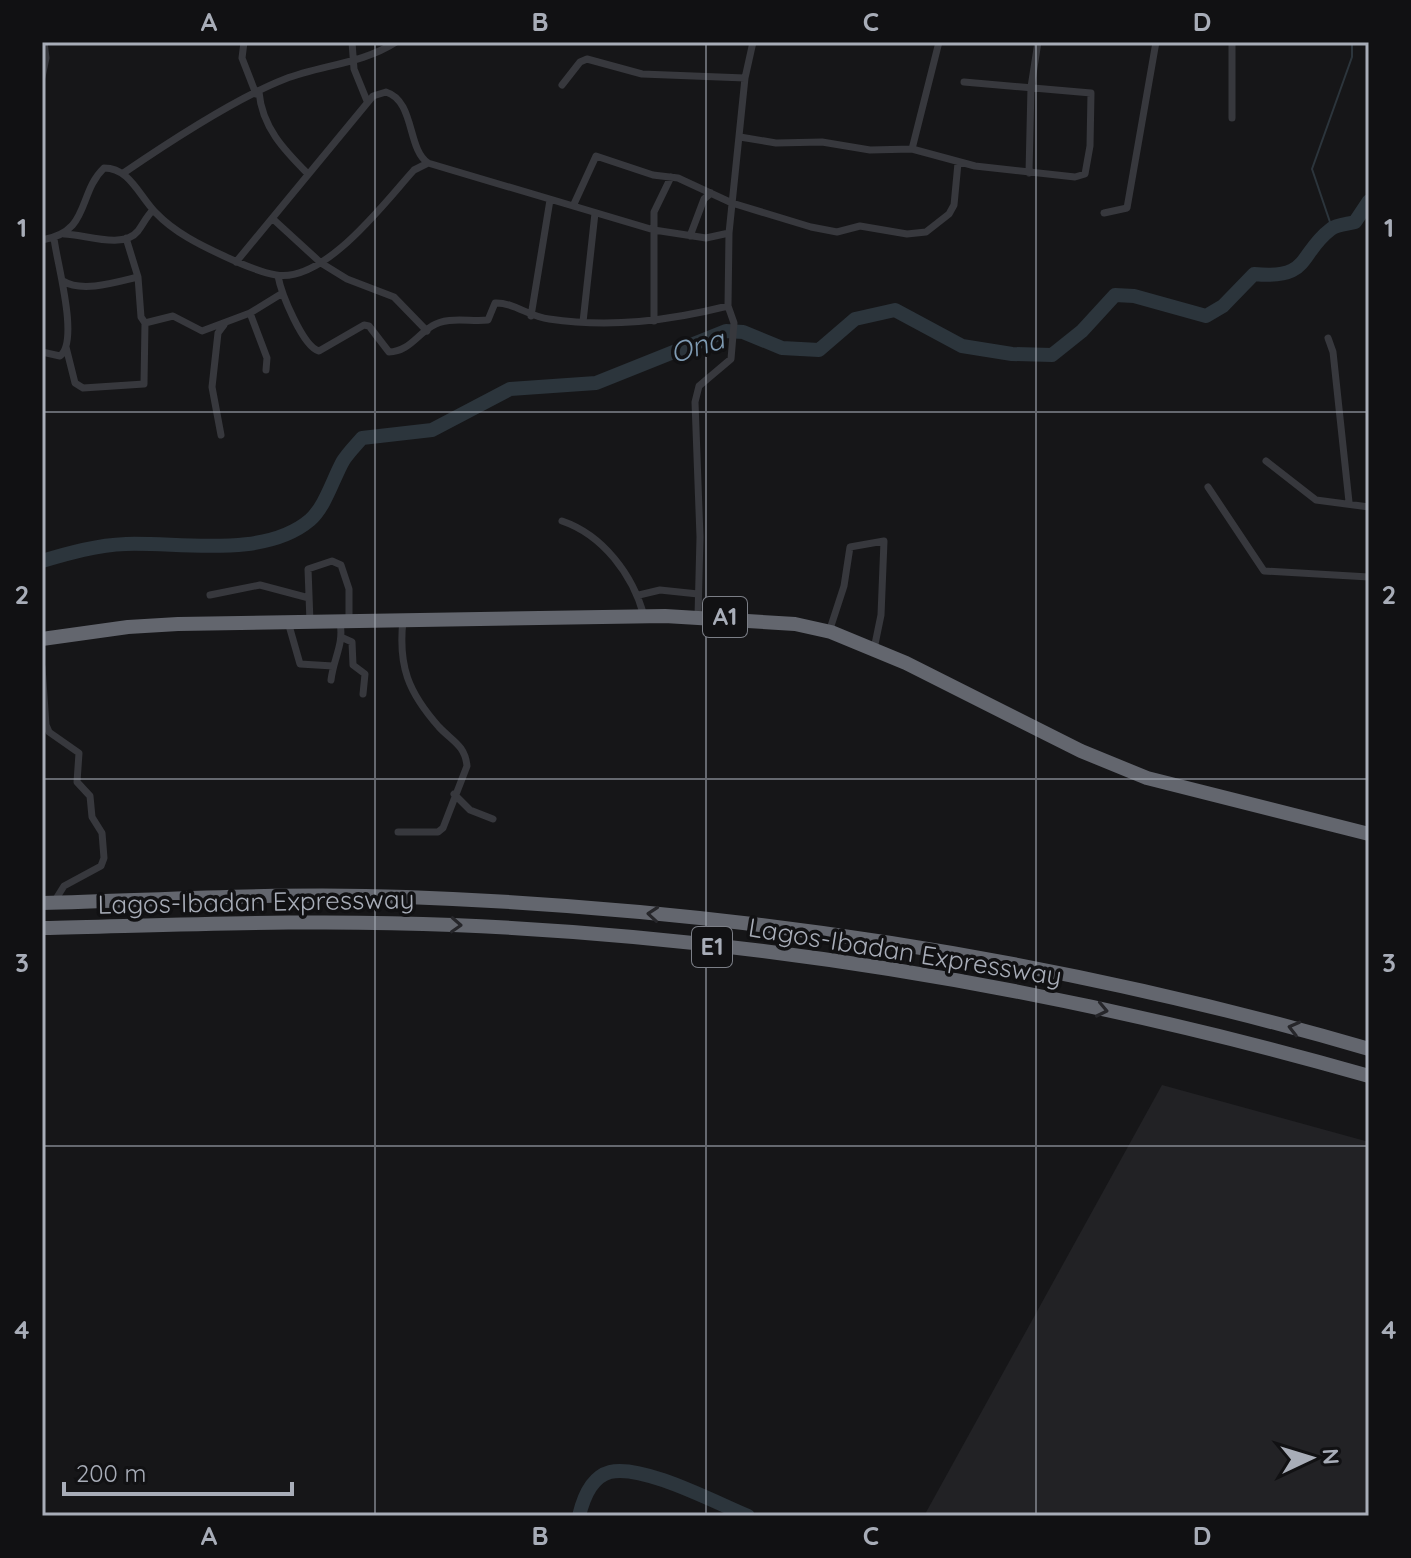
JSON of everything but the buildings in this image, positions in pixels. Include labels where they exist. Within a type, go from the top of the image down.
[{"type":"highway","name":"A1","points":[[42,639],[128,627],[288,622],[644,616],[772,620],[829,632],[874,649],[1120,768],[1182,788],[1369,834]]},
{"type":"highway","name":"Lagos-Ibadan Expressway","points":[[48,902],[404,897],[673,916],[962,955],[1187,1002],[1369,1049]]},
{"type":"highway","name":"Lagos-Ibadan Expressway","points":[[42,928],[368,922],[458,925],[690,944],[830,961],[993,988],[1202,1032],[1369,1076]]},
{"type":"street","points":[[42,77],[46,58],[44,42]]},
{"type":"street","points":[[244,42],[242,58],[258,93],[265,121],[281,147],[308,174]]},
{"type":"street","points":[[352,42],[351,60],[367,101]]},
{"type":"street","points":[[64,234],[80,217],[94,177],[104,168],[125,172],[286,78],[377,53],[396,42]]},
{"type":"street","points":[[698,616],[700,537],[695,402],[699,386],[731,359],[734,323],[728,306],[729,233],[745,78],[753,42]]},
{"type":"street","points":[[912,149],[939,42]]},
{"type":"street","points":[[1029,173],[1031,87],[1038,42]]},
{"type":"street","points":[[1104,213],[1127,208],[1156,42]]},
{"type":"street","points":[[1232,42],[1232,118]]},
{"type":"street","points":[[562,85],[580,62],[587,59],[642,74],[745,78]]},
{"type":"street","points":[[740,137],[776,143],[822,142],[870,150],[912,149],[958,163],[1075,177],[1085,174],[1091,93],[964,82]]},
{"type":"street","points":[[236,262],[367,101],[386,92],[396,97],[415,133],[419,154],[428,163],[464,171],[654,230],[706,238],[729,233]]},
{"type":"street","points":[[574,204],[596,156],[671,177],[732,203],[837,232],[860,226],[907,234],[926,232],[949,214],[954,205],[958,163]]},
{"type":"street","points":[[125,172],[153,210],[197,244],[236,262],[278,276],[321,263],[336,252],[414,170],[428,163]]},
{"type":"street","points":[[654,321],[654,212],[671,177]]},
{"type":"street","points":[[690,236],[704,199],[711,193]]},
{"type":"street","points":[[531,316],[550,200]]},
{"type":"street","points":[[42,240],[64,234],[88,234],[109,240],[126,238],[138,231],[153,210]]},
{"type":"street","points":[[583,322],[595,213]]},
{"type":"street","points":[[273,219],[321,263],[347,279],[394,297],[427,331]]},
{"type":"street","points":[[54,238],[63,281],[66,347],[75,383],[83,388],[144,384],[145,323],[141,317],[138,277],[126,238]]},
{"type":"street","points":[[278,276],[281,294],[314,351],[364,325],[369,326],[393,353],[433,325],[455,319],[462,322],[488,320],[495,303],[503,302],[531,316],[583,322],[654,321],[728,306]]},
{"type":"street","points":[[63,281],[77,286],[138,277]]},
{"type":"street","points":[[145,323],[173,316],[202,331],[250,313],[281,294]]},
{"type":"street","points":[[250,313],[267,358],[266,370]]},
{"type":"street","points":[[221,435],[212,387],[218,333],[224,325]]},
{"type":"street","points":[[1328,338],[1333,352],[1349,502]]},
{"type":"street","points":[[42,352],[60,356],[66,347]]},
{"type":"street","points":[[1266,461],[1316,500],[1369,507]]},
{"type":"street","points":[[1208,487],[1264,571],[1369,577]]},
{"type":"street","points":[[562,521],[600,540],[639,595],[644,616]]},
{"type":"street","points":[[829,632],[844,586],[850,547],[884,541],[881,615],[874,649]]},
{"type":"street","points":[[310,622],[308,569],[332,561],[341,565],[349,589],[343,638],[331,680]]},
{"type":"street","points":[[210,595],[260,585],[309,598]]},
{"type":"street","points":[[639,595],[660,590],[698,594]]},
{"type":"street","points":[[398,832],[438,832],[467,766],[466,754],[421,705],[409,682],[401,662],[403,620]]},
{"type":"street","points":[[288,622],[300,664],[333,666]]},
{"type":"street","points":[[343,638],[352,642],[353,665],[365,674],[363,694]]},
{"type":"street","points":[[42,667],[46,725],[49,732],[79,753],[77,782],[90,796],[92,817],[101,826],[104,858],[101,866],[64,886],[48,902]]},
{"type":"street","points":[[454,794],[470,810],[493,819]]},
{"type":"shaded area","points":[[1162,1085],[1369,1142],[1369,1516],[924,1516]]},
{"type":"waterway","points":[[1332,228],[1312,169],[1352,57],[1352,42]]},
{"type":"waterway","name":"Ona","points":[[42,561],[115,545],[221,546],[270,540],[310,520],[324,500],[343,461],[362,438],[432,430],[510,389],[596,383],[726,331],[743,332],[782,348],[819,350],[855,319],[895,310],[962,346],[1012,354],[1052,355],[1082,331],[1115,295],[1134,296],[1206,316],[1223,306],[1254,274],[1272,275],[1295,269],[1331,229],[1355,222],[1369,201]]},
{"type":"waterway","points":[[579,1516],[593,1484],[610,1472],[624,1471],[660,1479],[748,1516]]}]
